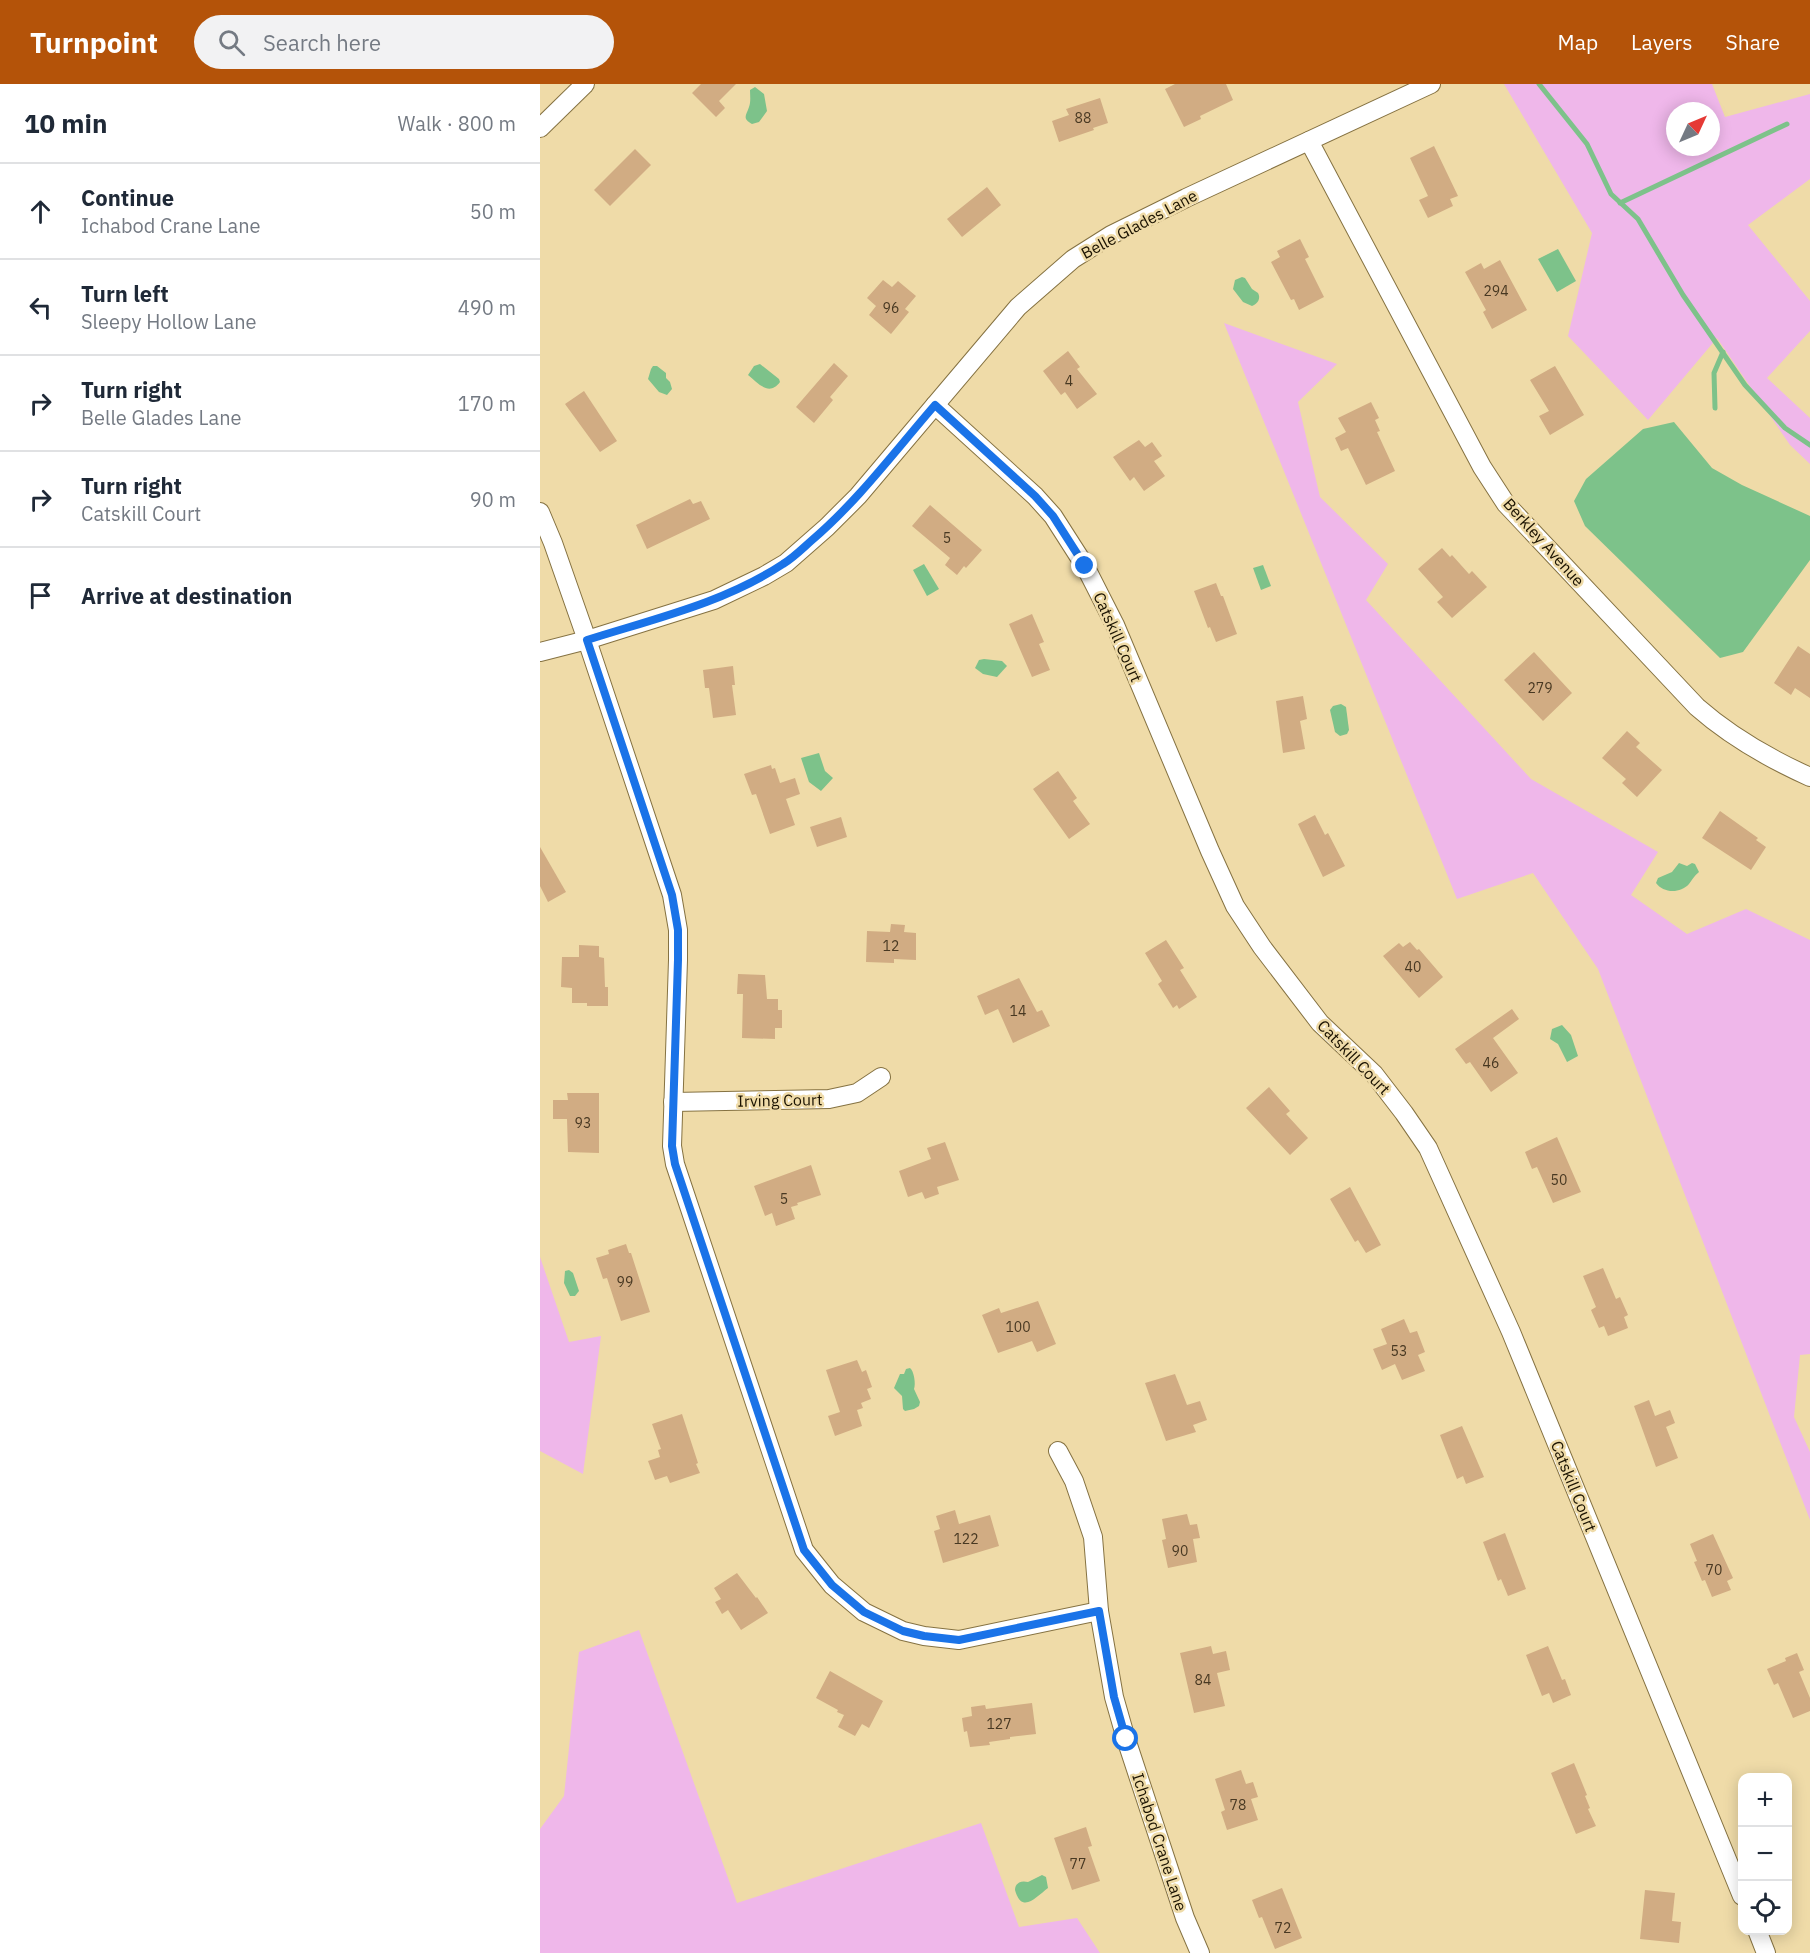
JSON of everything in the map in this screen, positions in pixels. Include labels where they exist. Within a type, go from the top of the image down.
[{"type":"street","points":[[540,128],[585,84]]},
{"type":"street","name":"Belle Glades Lane","points":[[540,652],[587,640],[714,600],[786,563],[827,528],[858,496],[1018,307],[1073,259],[1112,235],[1431,84]]},
{"type":"street","name":"Berkley Avenue","points":[[1309,141],[1482,467],[1506,504],[1697,707],[1715,723],[1779,763],[1810,777]]},
{"type":"street","name":"Catskill Court","points":[[935,405],[1035,496],[1053,516],[1085,566],[1115,625],[1200,829],[1235,906],[1262,947],[1320,1023],[1374,1074],[1428,1148],[1511,1332],[1738,1884]]},
{"type":"street","points":[[540,512],[587,640],[672,895],[678,930],[672,1146],[675,1164],[804,1550],[832,1585],[864,1612],[903,1631],[924,1636],[959,1640],[1099,1611]]},
{"type":"street","name":"Irving Court","points":[[674,1102],[829,1099],[857,1093],[881,1077]]},
{"type":"street","name":"Ichabod Crane Lane","points":[[1058,1451],[1074,1481],[1093,1537],[1099,1611],[1114,1697],[1185,1918],[1200,1953]]},
{"type":"street","points":[[1759,1935],[1766,1953]]},
{"type":"shaded area","points":[[1504,84],[1712,84],[1719,102],[1666,102],[1666,156],[1720,156],[1720,104],[1725,117],[1810,94],[1810,179],[1748,225],[1810,301],[1810,331],[1767,378],[1810,418],[1810,464],[1790,445],[1717,338],[1648,420],[1568,336],[1592,233]]},
{"type":"shaded area","points":[[755,87],[764,94],[767,111],[759,122],[752,124],[746,117],[750,103],[750,90]]},
{"type":"shaded area","points":[[1558,249],[1576,281],[1557,292],[1538,259]]},
{"type":"shaded area","points":[[1242,277],[1259,295],[1259,299],[1252,306],[1243,302],[1233,289],[1235,280]]},
{"type":"shaded area","points":[[1224,323],[1337,364],[1298,402],[1320,497],[1388,564],[1366,600],[1531,779],[1658,852],[1631,895],[1687,934],[1746,909],[1810,940],[1810,1354],[1800,1355],[1794,1417],[1810,1452],[1810,1520],[1598,969],[1533,873],[1457,899]]},
{"type":"shaded area","points":[[760,364],[779,379],[780,382],[776,386],[764,387],[748,375],[754,366]]},
{"type":"shaded area","points":[[653,366],[657,366],[666,373],[672,389],[667,395],[659,392],[648,379]]},
{"type":"shaded area","points":[[1674,422],[1712,468],[1742,485],[1810,516],[1810,560],[1743,652],[1720,658],[1585,526],[1574,501],[1586,479],[1643,429]]},
{"type":"shaded area","points":[[924,564],[939,589],[927,596],[913,570]]},
{"type":"shaded area","points":[[1263,565],[1271,586],[1261,590],[1253,568]]},
{"type":"shaded area","points":[[979,660],[1002,661],[1007,666],[997,677],[983,674],[975,668]]},
{"type":"shaded area","points":[[1341,704],[1346,707],[1349,730],[1347,734],[1340,736],[1335,732],[1330,710],[1333,706]]},
{"type":"shaded area","points":[[819,753],[825,771],[833,778],[821,791],[809,782],[801,758]]},
{"type":"shaded area","points":[[1679,863],[1687,866],[1695,864],[1699,872],[1689,884],[1681,889],[1672,891],[1663,889],[1656,883],[1658,878],[1672,872]]},
{"type":"shaded area","points":[[1562,1025],[1571,1035],[1578,1056],[1567,1062],[1558,1044],[1550,1039],[1552,1029]]},
{"type":"shaded area","points":[[540,1257],[569,1342],[601,1336],[583,1474],[540,1451]]},
{"type":"shaded area","points":[[569,1270],[573,1273],[579,1291],[575,1296],[570,1296],[564,1283],[565,1271]]},
{"type":"shaded area","points":[[910,1368],[913,1372],[914,1389],[920,1402],[919,1406],[914,1409],[905,1411],[902,1396],[894,1388],[900,1374],[904,1374],[906,1369]]},
{"type":"shaded area","points":[[639,1630],[737,1903],[981,1823],[1019,1927],[1077,1918],[1100,1953],[540,1953],[540,1829],[564,1796],[579,1652]]},
{"type":"shaded area","points":[[1042,1875],[1046,1877],[1048,1888],[1035,1899],[1022,1901],[1015,1890],[1017,1884],[1023,1881],[1028,1882]]},
{"type":"building","points":[[701,84],[736,84],[719,101],[725,108],[716,117],[692,93]]},
{"type":"building","points":[[1175,84],[1226,84],[1233,100],[1200,116],[1201,119],[1184,127],[1165,89]]},
{"type":"building","points":[[1100,98],[1108,123],[1059,142],[1052,121],[1069,115],[1066,109]]},
{"type":"building","points":[[1434,146],[1458,196],[1450,199],[1453,206],[1428,218],[1419,200],[1428,196],[1410,158]]},
{"type":"building","points":[[635,149],[651,165],[610,206],[594,190]]},
{"type":"building","points":[[987,187],[1001,205],[962,237],[947,219]]},
{"type":"building","points":[[1300,239],[1309,257],[1305,259],[1324,297],[1299,310],[1294,299],[1291,300],[1271,262],[1280,257],[1277,251]]},
{"type":"building","points":[[1500,260],[1527,310],[1492,329],[1483,312],[1486,310],[1465,272],[1481,263],[1484,269]]},
{"type":"building","points":[[883,280],[892,287],[898,281],[916,296],[905,309],[909,312],[891,334],[869,315],[876,306],[867,298]]},
{"type":"building","points":[[1068,351],[1080,367],[1077,369],[1097,394],[1077,409],[1065,392],[1061,395],[1043,371]]},
{"type":"building","points":[[834,363],[848,376],[830,397],[833,400],[814,423],[796,407]]},
{"type":"building","points":[[1555,366],[1584,415],[1550,435],[1539,416],[1549,411],[1530,380]]},
{"type":"building","points":[[584,391],[617,441],[600,452],[565,404]]},
{"type":"building","points":[[1371,402],[1379,418],[1375,420],[1380,431],[1377,432],[1395,471],[1366,485],[1348,448],[1341,451],[1335,438],[1346,432],[1338,418]]},
{"type":"building","points":[[1139,440],[1145,447],[1152,442],[1162,456],[1154,461],[1165,476],[1144,491],[1134,477],[1130,481],[1113,457]]},
{"type":"building","points":[[690,499],[693,504],[701,501],[710,519],[647,549],[636,525]]},
{"type":"building","points":[[930,505],[982,550],[957,575],[945,565],[950,558],[912,526]]},
{"type":"building","points":[[1442,548],[1450,557],[1452,555],[1469,574],[1472,571],[1487,587],[1452,618],[1437,602],[1443,597],[1418,569]]},
{"type":"building","points":[[1216,583],[1237,634],[1216,642],[1210,627],[1208,628],[1194,591]]},
{"type":"building","points":[[1032,614],[1044,642],[1039,644],[1050,670],[1032,677],[1009,624]]},
{"type":"building","points":[[1798,646],[1810,654],[1810,698],[1795,688],[1791,695],[1774,683]]},
{"type":"building","points":[[1534,652],[1572,693],[1543,721],[1504,680]]},
{"type":"building","points":[[733,666],[735,685],[732,685],[736,715],[713,718],[709,688],[705,688],[703,670]]},
{"type":"building","points":[[1303,696],[1307,719],[1300,721],[1305,749],[1283,753],[1276,701]]},
{"type":"building","points":[[1627,731],[1640,743],[1636,747],[1662,770],[1637,797],[1622,783],[1626,779],[1602,758]]},
{"type":"building","points":[[771,765],[772,769],[775,768],[780,783],[795,778],[800,794],[786,799],[795,825],[770,834],[756,794],[752,795],[744,774]]},
{"type":"building","points":[[1058,771],[1077,798],[1073,801],[1090,824],[1069,839],[1033,789]]},
{"type":"building","points":[[1720,811],[1758,838],[1756,840],[1766,847],[1751,870],[1702,838]]},
{"type":"building","points":[[1315,815],[1325,835],[1328,833],[1345,866],[1323,877],[1298,824]]},
{"type":"building","points":[[841,817],[847,837],[817,847],[810,827]]},
{"type":"building","points":[[540,847],[566,892],[548,902],[540,886]]},
{"type":"building","points":[[891,924],[905,925],[904,932],[916,933],[916,960],[894,959],[894,963],[866,962],[867,931],[890,932]]},
{"type":"building","points":[[1166,940],[1184,968],[1180,970],[1197,997],[1179,1009],[1177,1005],[1173,1008],[1158,984],[1162,981],[1145,953]]},
{"type":"building","points":[[1410,942],[1443,977],[1419,998],[1383,956],[1399,943],[1403,947]]},
{"type":"building","points":[[579,945],[599,946],[599,957],[604,958],[608,1006],[572,1003],[572,988],[561,987],[562,957],[579,957]]},
{"type":"building","points":[[738,974],[765,975],[767,999],[778,999],[778,1010],[782,1010],[782,1028],[775,1028],[775,1039],[742,1038],[743,994],[737,994]]},
{"type":"building","points":[[1019,978],[1037,1012],[1042,1010],[1050,1026],[1013,1043],[998,1009],[985,1015],[977,996]]},
{"type":"building","points":[[1512,1009],[1519,1019],[1493,1038],[1518,1073],[1491,1092],[1470,1062],[1466,1064],[1455,1049]]},
{"type":"building","points":[[1269,1087],[1290,1111],[1286,1114],[1308,1138],[1290,1155],[1246,1108]]},
{"type":"building","points":[[567,1093],[599,1093],[599,1153],[568,1152],[567,1119],[553,1119],[553,1100],[568,1100]]},
{"type":"building","points":[[1557,1137],[1581,1192],[1553,1203],[1537,1167],[1532,1169],[1525,1152]]},
{"type":"building","points":[[945,1142],[959,1180],[937,1187],[939,1194],[925,1199],[922,1192],[908,1197],[899,1171],[931,1159],[927,1148]]},
{"type":"building","points":[[811,1165],[821,1195],[791,1207],[795,1219],[776,1226],[772,1213],[765,1216],[754,1186]]},
{"type":"building","points":[[1350,1187],[1381,1245],[1366,1253],[1358,1240],[1355,1242],[1330,1199]]},
{"type":"building","points":[[626,1244],[650,1312],[621,1321],[607,1278],[603,1279],[596,1258],[609,1254],[608,1250]]},
{"type":"building","points":[[1603,1268],[1616,1299],[1620,1297],[1628,1315],[1624,1317],[1628,1328],[1608,1336],[1604,1326],[1599,1328],[1591,1310],[1596,1307],[1583,1276]]},
{"type":"building","points":[[1038,1301],[1056,1344],[1037,1352],[1032,1341],[998,1353],[982,1315],[999,1308],[1001,1313]]},
{"type":"building","points":[[1404,1319],[1410,1333],[1417,1331],[1425,1352],[1418,1355],[1425,1371],[1402,1380],[1395,1364],[1382,1370],[1373,1349],[1387,1344],[1381,1329]]},
{"type":"building","points":[[857,1360],[862,1372],[866,1370],[872,1387],[867,1389],[871,1399],[861,1403],[863,1408],[857,1410],[862,1426],[835,1436],[828,1416],[840,1412],[826,1370]]},
{"type":"building","points":[[1175,1374],[1187,1405],[1200,1401],[1207,1420],[1193,1425],[1196,1432],[1166,1441],[1145,1383]]},
{"type":"building","points":[[1649,1400],[1655,1416],[1670,1410],[1675,1423],[1666,1427],[1678,1458],[1656,1467],[1634,1406]]},
{"type":"building","points":[[682,1414],[700,1473],[670,1483],[667,1476],[655,1480],[648,1461],[660,1457],[658,1450],[661,1449],[652,1424]]},
{"type":"building","points":[[1462,1426],[1484,1477],[1466,1484],[1463,1476],[1457,1479],[1440,1435]]},
{"type":"building","points":[[955,1510],[959,1524],[990,1515],[999,1546],[943,1563],[934,1531],[940,1529],[936,1516]]},
{"type":"building","points":[[1187,1514],[1190,1525],[1197,1524],[1200,1538],[1193,1539],[1197,1562],[1168,1568],[1162,1540],[1166,1539],[1162,1519]]},
{"type":"building","points":[[1505,1533],[1526,1589],[1508,1596],[1501,1579],[1498,1581],[1483,1542]]},
{"type":"building","points":[[1713,1534],[1733,1578],[1727,1581],[1731,1590],[1712,1597],[1694,1562],[1697,1561],[1690,1544]]},
{"type":"building","points":[[737,1573],[768,1613],[741,1630],[728,1610],[722,1614],[715,1602],[721,1599],[714,1588]]},
{"type":"building","points":[[1211,1646],[1213,1654],[1226,1651],[1230,1670],[1217,1673],[1225,1706],[1194,1713],[1180,1653]]},
{"type":"building","points":[[1548,1646],[1571,1695],[1553,1703],[1549,1693],[1542,1696],[1526,1655]]},
{"type":"building","points":[[1797,1653],[1804,1670],[1799,1672],[1810,1698],[1810,1711],[1793,1718],[1778,1683],[1774,1685],[1767,1669],[1786,1661],[1785,1658]]},
{"type":"building","points":[[830,1671],[883,1701],[869,1728],[862,1724],[855,1736],[838,1727],[844,1715],[816,1698]]},
{"type":"building","points":[[1032,1703],[1036,1734],[1010,1737],[1010,1739],[989,1742],[990,1745],[970,1747],[962,1718],[972,1716],[971,1707],[985,1705],[986,1709]]},
{"type":"building","points":[[1574,1763],[1587,1795],[1585,1796],[1590,1808],[1588,1809],[1596,1826],[1576,1834],[1551,1773]]},
{"type":"building","points":[[1241,1770],[1246,1784],[1253,1782],[1258,1797],[1251,1799],[1258,1820],[1227,1830],[1221,1812],[1225,1810],[1215,1779]]},
{"type":"building","points":[[1086,1827],[1092,1846],[1088,1847],[1100,1881],[1072,1890],[1054,1838]]},
{"type":"building","points":[[1282,1888],[1302,1938],[1275,1949],[1262,1917],[1259,1918],[1252,1900]]},
{"type":"building","points":[[1645,1890],[1675,1893],[1672,1921],[1681,1922],[1679,1943],[1640,1939]]},
{"type":"waterway","points":[[1539,84],[1587,144],[1611,194],[1638,219],[1683,295],[1745,385],[1785,428],[1810,445]]},
{"type":"waterway","points":[[1620,203],[1787,124]]},
{"type":"waterway","points":[[1715,408],[1714,373],[1723,352]]},
{"type":"route","points":[[1085,566],[1053,516],[1035,496],[935,405],[858,496],[827,528],[786,563],[714,600],[587,640],[672,895],[678,930],[672,1146],[675,1164],[804,1550],[832,1585],[864,1612],[903,1631],[924,1636],[959,1640],[1099,1611],[1114,1697],[1126,1739]]}]
